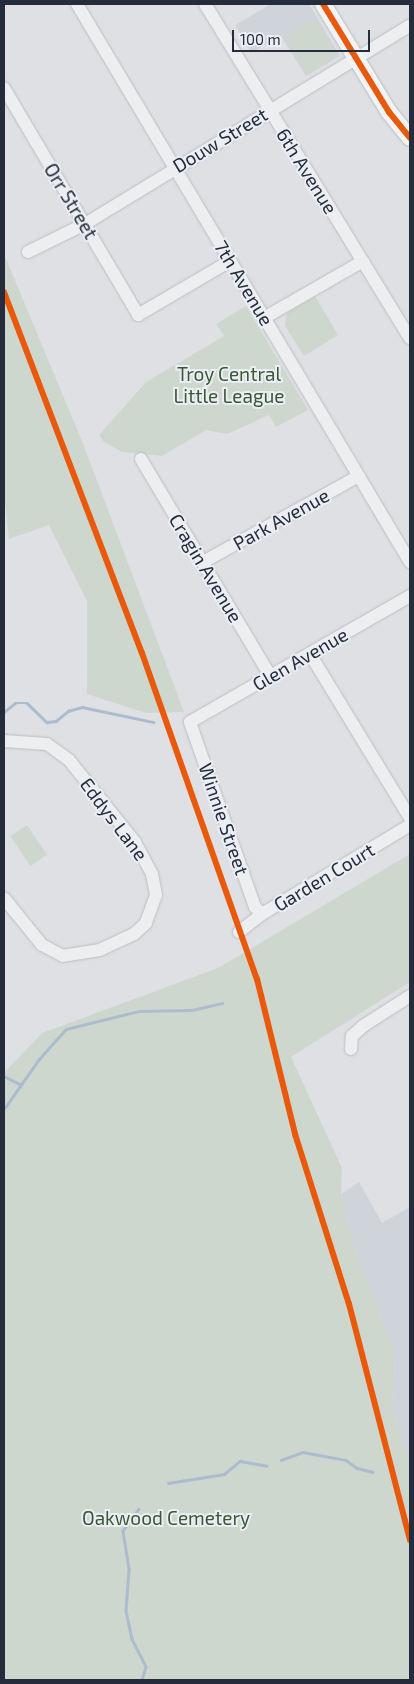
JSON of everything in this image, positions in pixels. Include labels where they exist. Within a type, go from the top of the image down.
[{"type":"main road","points":[[323,4],[389,112],[410,138]]},
{"type":"street","name":"7th Avenue","points":[[77,4],[410,562]]},
{"type":"street","name":"6th Avenue","points":[[206,4],[410,338]]},
{"type":"street","name":"Douw Street","points":[[28,252],[85,224],[269,110],[410,26]]},
{"type":"street","name":"Orr Street","points":[[4,88],[138,315],[230,261]]},
{"type":"street","points":[[264,318],[363,261]]},
{"type":"street","name":"Cragin Avenue","points":[[141,459],[271,677]]},
{"type":"street","name":"Park Avenue","points":[[203,562],[359,476]]},
{"type":"street","name":"Glen Avenue","points":[[190,722],[410,596]]},
{"type":"street","points":[[310,654],[410,818]]},
{"type":"street","name":"Winnie Street","points":[[190,722],[255,906],[262,914]]},
{"type":"street","name":"Eddys Lane","points":[[4,742],[47,744],[70,760],[135,842],[152,874],[156,895],[146,923],[134,934],[100,950],[63,956],[42,945],[4,898]]},
{"type":"street","name":"Garden Court","points":[[239,932],[262,914],[410,825]]},
{"type":"street","points":[[351,1049],[352,1036],[363,1026],[410,996]]},
{"type":"shaded area","points":[[271,4],[309,4],[340,56],[306,76],[281,36],[251,53],[235,25]]},
{"type":"shaded area","points":[[359,1182],[382,1223],[410,1207],[410,1469],[393,1410],[395,1355],[355,1249],[341,1194]]},
{"type":"green space","points":[[315,19],[337,56],[306,74],[284,38]]},
{"type":"green space","points":[[4,254],[84,446],[184,712],[146,713],[87,694],[87,601],[49,525],[9,539],[4,492]]},
{"type":"green space","points":[[315,296],[338,335],[304,356],[285,326],[287,313]]},
{"type":"green space","name":"Troy Central Little League","points":[[246,306],[308,410],[276,427],[269,415],[227,434],[206,430],[162,456],[122,452],[103,441],[99,435],[146,382],[224,336],[216,324]]},
{"type":"green space","points":[[27,825],[47,855],[31,866],[10,836]]},
{"type":"green space","name":"Oakwood Cemetery","points":[[410,854],[410,982],[291,1057],[342,1168],[341,1194],[355,1249],[395,1355],[393,1410],[410,1469],[410,1680],[4,1680],[4,1073],[42,1033],[218,968]]},
{"type":"waterway","points":[[4,712],[15,703],[27,703],[47,722],[56,721],[68,711],[82,707],[153,722]]},
{"type":"waterway","points":[[4,1109],[39,1059],[66,1029],[139,1011],[192,1010],[222,1003]]},
{"type":"waterway","points":[[4,1076],[20,1084]]},
{"type":"waterway","points":[[281,1460],[303,1452],[346,1460],[357,1468],[373,1472]]},
{"type":"waterway","points":[[168,1483],[224,1474],[240,1461],[267,1466]]},
{"type":"waterway","points":[[139,1509],[123,1531],[129,1570],[126,1611],[132,1639],[146,1667],[142,1680]]},
{"type":"cycle path","points":[[323,4],[389,112],[410,138]]},
{"type":"cycle path","points":[[4,292],[142,653],[257,979],[295,1134],[349,1304],[410,1540]]}]
